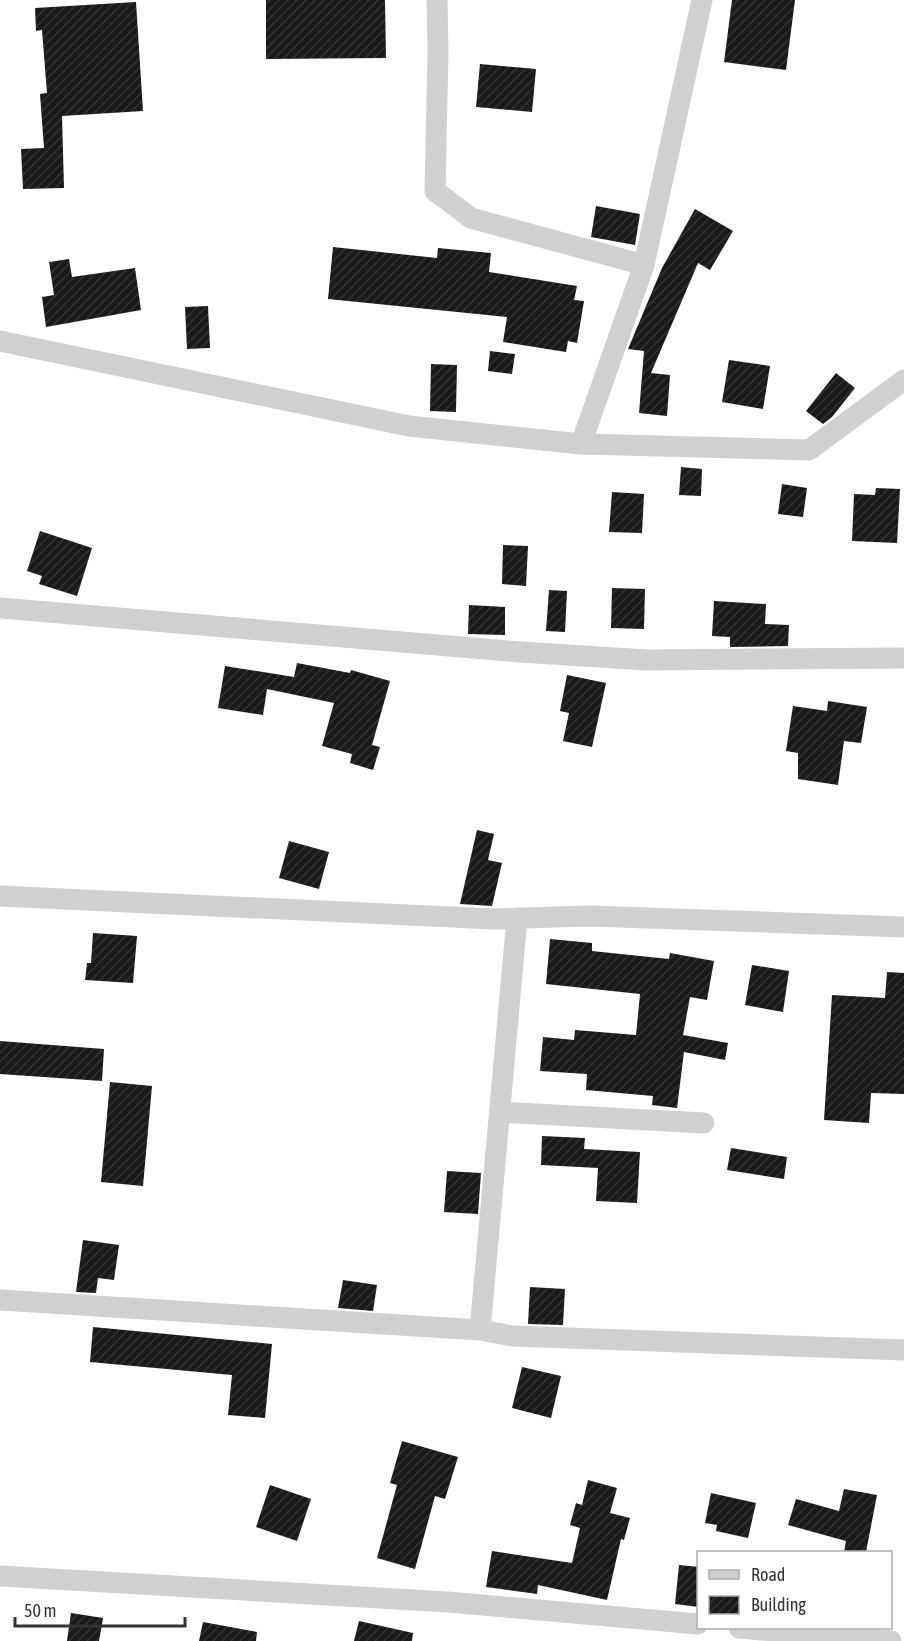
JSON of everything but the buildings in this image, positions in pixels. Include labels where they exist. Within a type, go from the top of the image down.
[{"type":"street","points":[[437,0],[435,191],[471,218],[644,265]]},
{"type":"street","points":[[580,444],[644,265],[702,0]]},
{"type":"street","points":[[0,341],[409,426],[580,444],[809,450],[904,380]]},
{"type":"street","points":[[0,608],[520,652],[647,660],[904,658]]},
{"type":"street","points":[[0,896],[494,919],[589,916],[904,927]]},
{"type":"street","points":[[480,1330],[517,918]]},
{"type":"street","points":[[500,1112],[704,1122]]},
{"type":"street","points":[[0,1300],[480,1330],[513,1336],[904,1350]]},
{"type":"street","points":[[0,1576],[448,1602],[697,1624]]},
{"type":"street","points":[[751,1629],[891,1641]]}]
